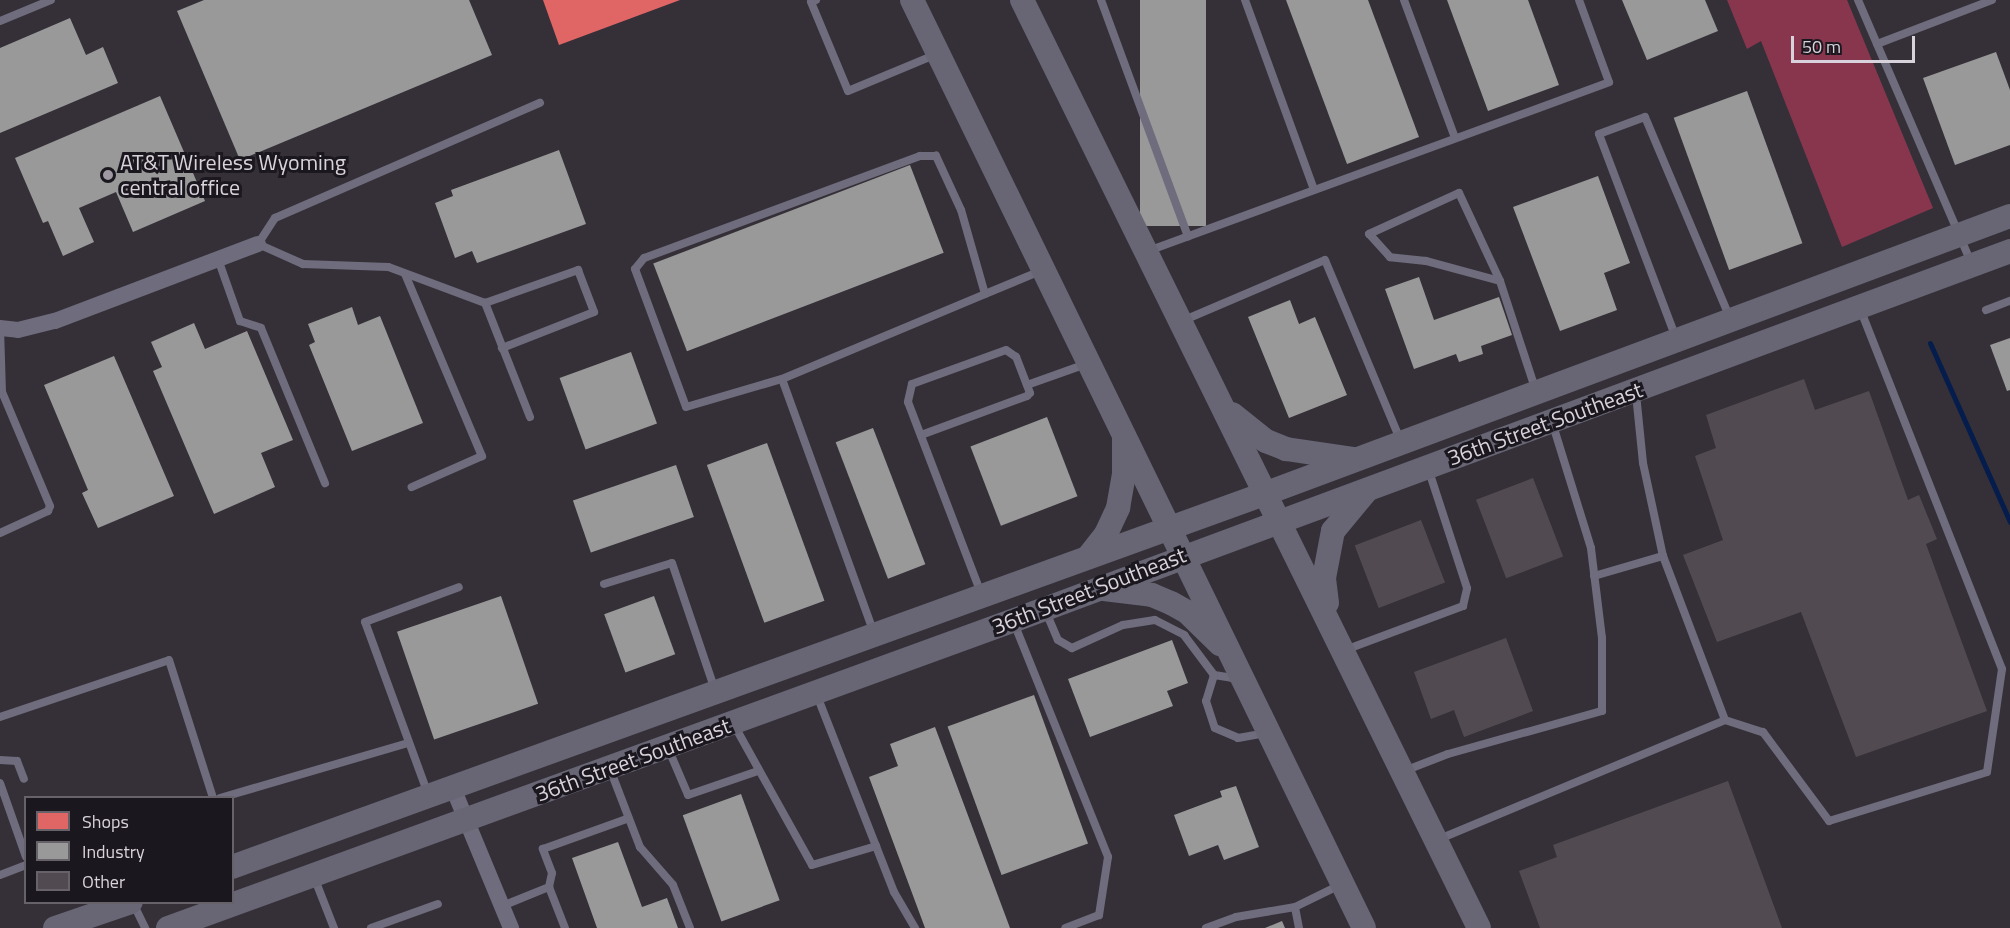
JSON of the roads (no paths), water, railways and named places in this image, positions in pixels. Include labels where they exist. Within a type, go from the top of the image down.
[{"type":"street","points":[[912,0],[1185,555],[1235,664],[1364,928]]},
{"type":"street","points":[[924,25],[931,0]]},
{"type":"street","points":[[1022,0],[1345,650],[1475,923]]},
{"type":"street","name":"36th Street Southeast","points":[[234,866],[875,636],[1170,526],[1267,493],[1730,318],[2010,216]]},
{"type":"street","points":[[0,328],[18,330],[55,321],[258,244]]},
{"type":"street","name":"36th Street Southeast","points":[[168,928],[1013,621],[1185,555],[2010,251]]},
{"type":"street","points":[[1227,411],[1266,441],[1286,449],[1356,459]]},
{"type":"street","points":[[1089,556],[1106,534],[1118,508],[1124,473],[1124,434]]},
{"type":"street","points":[[1329,618],[1324,578],[1327,550],[1333,531],[1368,489]]},
{"type":"street","points":[[1101,588],[1152,595],[1187,612],[1235,664]]},
{"type":"street","points":[[453,788],[511,928]]},
{"type":"street","points":[[55,928],[129,904]]},
{"type":"lane","points":[[0,21],[51,0]]},
{"type":"lane","points":[[816,0],[811,2],[848,91],[938,54]]},
{"type":"lane","points":[[1101,0],[1188,236]]},
{"type":"lane","points":[[1245,0],[1314,190]]},
{"type":"lane","points":[[1404,0],[1455,138]]},
{"type":"lane","points":[[1148,251],[1609,82],[1579,0]]},
{"type":"lane","points":[[1858,0],[1972,266]]},
{"type":"lane","points":[[1876,44],[1992,0]]},
{"type":"lane","points":[[502,348],[594,312],[578,270],[485,303],[388,267],[303,264],[258,244],[275,218],[540,103]]},
{"type":"lane","points":[[1677,338],[1599,134],[1645,117],[1730,318]]},
{"type":"lane","points":[[985,294],[961,210],[936,156],[920,156],[644,258],[635,269],[686,407],[782,379],[1043,270]]},
{"type":"lane","points":[[1500,280],[1426,261],[1390,257],[1369,234],[1459,194],[1500,280],[1536,391]]},
{"type":"lane","points":[[218,259],[240,321],[261,328],[325,483]]},
{"type":"lane","points":[[1182,321],[1325,260],[1401,442]]},
{"type":"lane","points":[[405,274],[482,456],[412,487]]},
{"type":"lane","points":[[1986,310],[2010,301]]},
{"type":"lane","points":[[485,303],[530,417]]},
{"type":"lane","points":[[1437,840],[1725,720],[1763,732],[1829,821],[1987,772],[2002,669],[1859,308]]},
{"type":"lane","points":[[0,328],[1,393],[50,506],[48,511],[0,533]]},
{"type":"lane","points":[[921,435],[1027,396],[1030,393],[1016,357],[1006,350],[912,384],[908,402],[982,596]]},
{"type":"lane","points":[[1027,385],[1089,363]]},
{"type":"lane","points":[[782,379],[875,636]]},
{"type":"lane","points":[[1636,390],[1642,462],[1663,556],[1725,720]]},
{"type":"lane","points":[[1403,771],[1448,754],[1602,711],[1602,638],[1591,548],[1552,421]]},
{"type":"lane","points":[[1345,650],[1463,606],[1467,588],[1427,467]]},
{"type":"lane","points":[[1594,576],[1663,556]]},
{"type":"lane","points":[[604,584],[672,563],[716,693]]},
{"type":"lane","points":[[429,797],[365,622],[459,587]]},
{"type":"lane","points":[[1045,609],[1058,640],[1072,648],[1139,621],[1155,620],[1171,626],[1195,648],[1214,675],[1232,678],[1235,664]]},
{"type":"lane","points":[[1013,621],[1108,857],[1099,915],[1065,928]]},
{"type":"lane","points":[[0,717],[168,660],[212,796]]},
{"type":"lane","points":[[1214,675],[1206,701],[1215,728],[1238,738],[1268,732]]},
{"type":"lane","points":[[816,693],[894,892],[915,928]]},
{"type":"lane","points":[[733,723],[812,865],[876,846]]},
{"type":"lane","points":[[227,796],[408,743]]},
{"type":"lane","points":[[667,747],[688,795],[758,771]]},
{"type":"lane","points":[[0,760],[17,761],[24,779]]},
{"type":"lane","points":[[610,768],[640,847],[674,885],[690,928]]},
{"type":"lane","points":[[0,783],[24,852]]},
{"type":"lane","points":[[565,928],[549,887],[552,873],[543,849],[629,818]]},
{"type":"lane","points":[[16,830],[24,825]]},
{"type":"lane","points":[[0,875],[24,866]]},
{"type":"lane","points":[[314,876],[334,928]]},
{"type":"lane","points":[[1206,928],[1236,917],[1295,907],[1342,884]]},
{"type":"lane","points":[[502,906],[549,887]]},
{"type":"lane","points":[[133,904],[145,928]]},
{"type":"lane","points":[[371,928],[438,904]]},
{"type":"lane","points":[[1295,907],[1299,928]]},
{"type":"waterway","points":[[1930,343],[2010,522]]},
{"type":"place","name":"AT&T Wireless Wyoming central office","points":[[108,175]]}]
